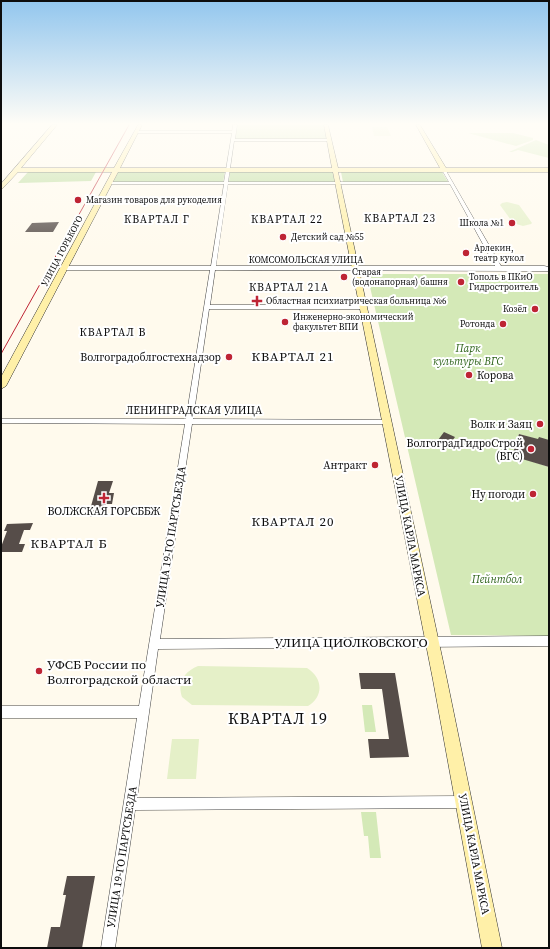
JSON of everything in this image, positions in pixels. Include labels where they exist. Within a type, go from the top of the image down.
[{"type":"street","points":[[1,188],[17,170],[549,170]]},
{"type":"street","name":"УЛИЦА ГОРЬКОГО","points":[[1,386],[116,170]]},
{"type":"street","name":"УЛИЦА 19-ГО ПАРТСЪЕЗДА","points":[[108,948],[228,170]]},
{"type":"street","name":"УЛИЦА КАРЛА МАРКСА","points":[[336,170],[432,642],[492,948]]},
{"type":"street","points":[[444,170],[499,268]]},
{"type":"street","points":[[109,183],[452,183]]},
{"type":"street","name":"КОМСОМОЛЬСКАЯ УЛИЦА","points":[[64,268],[355,267],[549,269]]},
{"type":"street","points":[[207,307],[363,307]]},
{"type":"street","name":"ЛЕНИНГРАДСКАЯ УЛИЦА","points":[[1,421],[387,422]]},
{"type":"street","name":"УЛИЦА ЦИОЛКОВСКОГО","points":[[154,644],[549,641]]},
{"type":"street","points":[[1,712],[144,712]]},
{"type":"street","points":[[130,804],[464,802]]},
{"type":"green space","points":[[118,171],[225,171],[223,183],[113,183]]},
{"type":"green space","points":[[230,171],[333,171],[335,182],[229,182]]},
{"type":"green space","points":[[28,172],[96,172],[91,181],[18,183]]},
{"type":"green space","points":[[341,172],[442,172],[448,182],[343,182]]},
{"type":"green space","points":[[507,202],[519,205],[532,223],[523,226],[513,223],[500,205]]},
{"type":"green space","name":"Парк культуры ВГС","points":[[367,274],[549,274],[549,443],[519,434],[512,455],[549,467],[549,636],[451,635]]},
{"type":"green space","points":[[198,666],[307,668],[316,677],[320,687],[317,697],[308,706],[192,705],[182,697],[180,687],[185,674]]},
{"type":"green space","points":[[362,705],[372,705],[376,732],[365,732]]},
{"type":"green space","points":[[172,739],[199,739],[196,779],[167,779]]},
{"type":"green space","points":[[361,812],[376,812],[381,858],[370,858],[368,836],[364,836]]},
{"type":"building","points":[[59,222],[53,232],[25,232],[32,223]]},
{"type":"building","points":[[444,432],[455,437],[446,449],[435,444]]},
{"type":"building","name":"ВолгоградГидроСтрой (ВГС)","points":[[519,434],[549,440],[549,467],[512,456]]},
{"type":"building","points":[[98,481],[113,481],[109,493],[114,493],[112,504],[106,504],[103,517],[88,517]]},
{"type":"building","points":[[33,523],[30,530],[24,530],[19,544],[25,544],[22,552],[1,552],[1,547],[7,531],[4,531],[7,524]]},
{"type":"building","points":[[359,673],[395,673],[409,757],[370,758],[368,739],[389,739],[382,689],[361,689]]},
{"type":"building","points":[[67,876],[95,876],[82,948],[47,948],[51,927],[60,927],[66,895],[63,895]]},
{"type":"tram line","points":[[1,354],[104,169]]},
{"type":"place","name":"Магазин товаров для рукоделия","points":[[78,200]]},
{"type":"place","name":"Школа №1","points":[[512,223]]},
{"type":"place","name":"Детский сад №55","points":[[283,237]]},
{"type":"place","name":"Арлекин, театр кукол","points":[[466,253]]},
{"type":"place","name":"Старая (водонапорная) башня","points":[[344,277]]},
{"type":"place","name":"Тополь в ПКиО Гидростроитель","points":[[461,282]]},
{"type":"place","name":"Областная психиатрическая больница №6","points":[[257,301]]},
{"type":"place","name":"Козёл","points":[[535,309]]},
{"type":"place","name":"Инженерно-экономический факультет ВПИ","points":[[285,322]]},
{"type":"place","name":"Ротонда","points":[[503,324]]},
{"type":"place","name":"Волгоградоблгостехнадзор","points":[[229,357]]},
{"type":"place","name":"Корова","points":[[469,375]]},
{"type":"place","name":"Волк и Заяц","points":[[540,424]]},
{"type":"place","name":"ВолгоградГидроСтрой (ВГС)","points":[[531,449]]},
{"type":"place","name":"Антракт","points":[[375,465]]},
{"type":"place","name":"Ну погоди","points":[[533,494]]},
{"type":"place","name":"ВОЛЖСКАЯ ГОРСББЖ","points":[[104,498]]},
{"type":"place","name":"УФСБ России по Волгоградской области","points":[[39,671]]},
{"type":"district","name":"КВАРТАЛ 23","points":[[400,218]]},
{"type":"district","name":"КВАРТАЛ Г","points":[[157,219]]},
{"type":"district","name":"КВАРТАЛ 22","points":[[287,219]]},
{"type":"district","name":"КВАРТАЛ 21А","points":[[289,287]]},
{"type":"district","name":"КВАРТАЛ В","points":[[113,332]]},
{"type":"district","name":"КВАРТАЛ 21","points":[[293,356]]},
{"type":"district","name":"КВАРТАЛ 20","points":[[293,521]]},
{"type":"district","name":"КВАРТАЛ Б","points":[[69,543]]},
{"type":"district","name":"КВАРТАЛ 19","points":[[278,718]]},
{"type":"park label","name":"Пейнтбол","points":[[497,579]]}]
